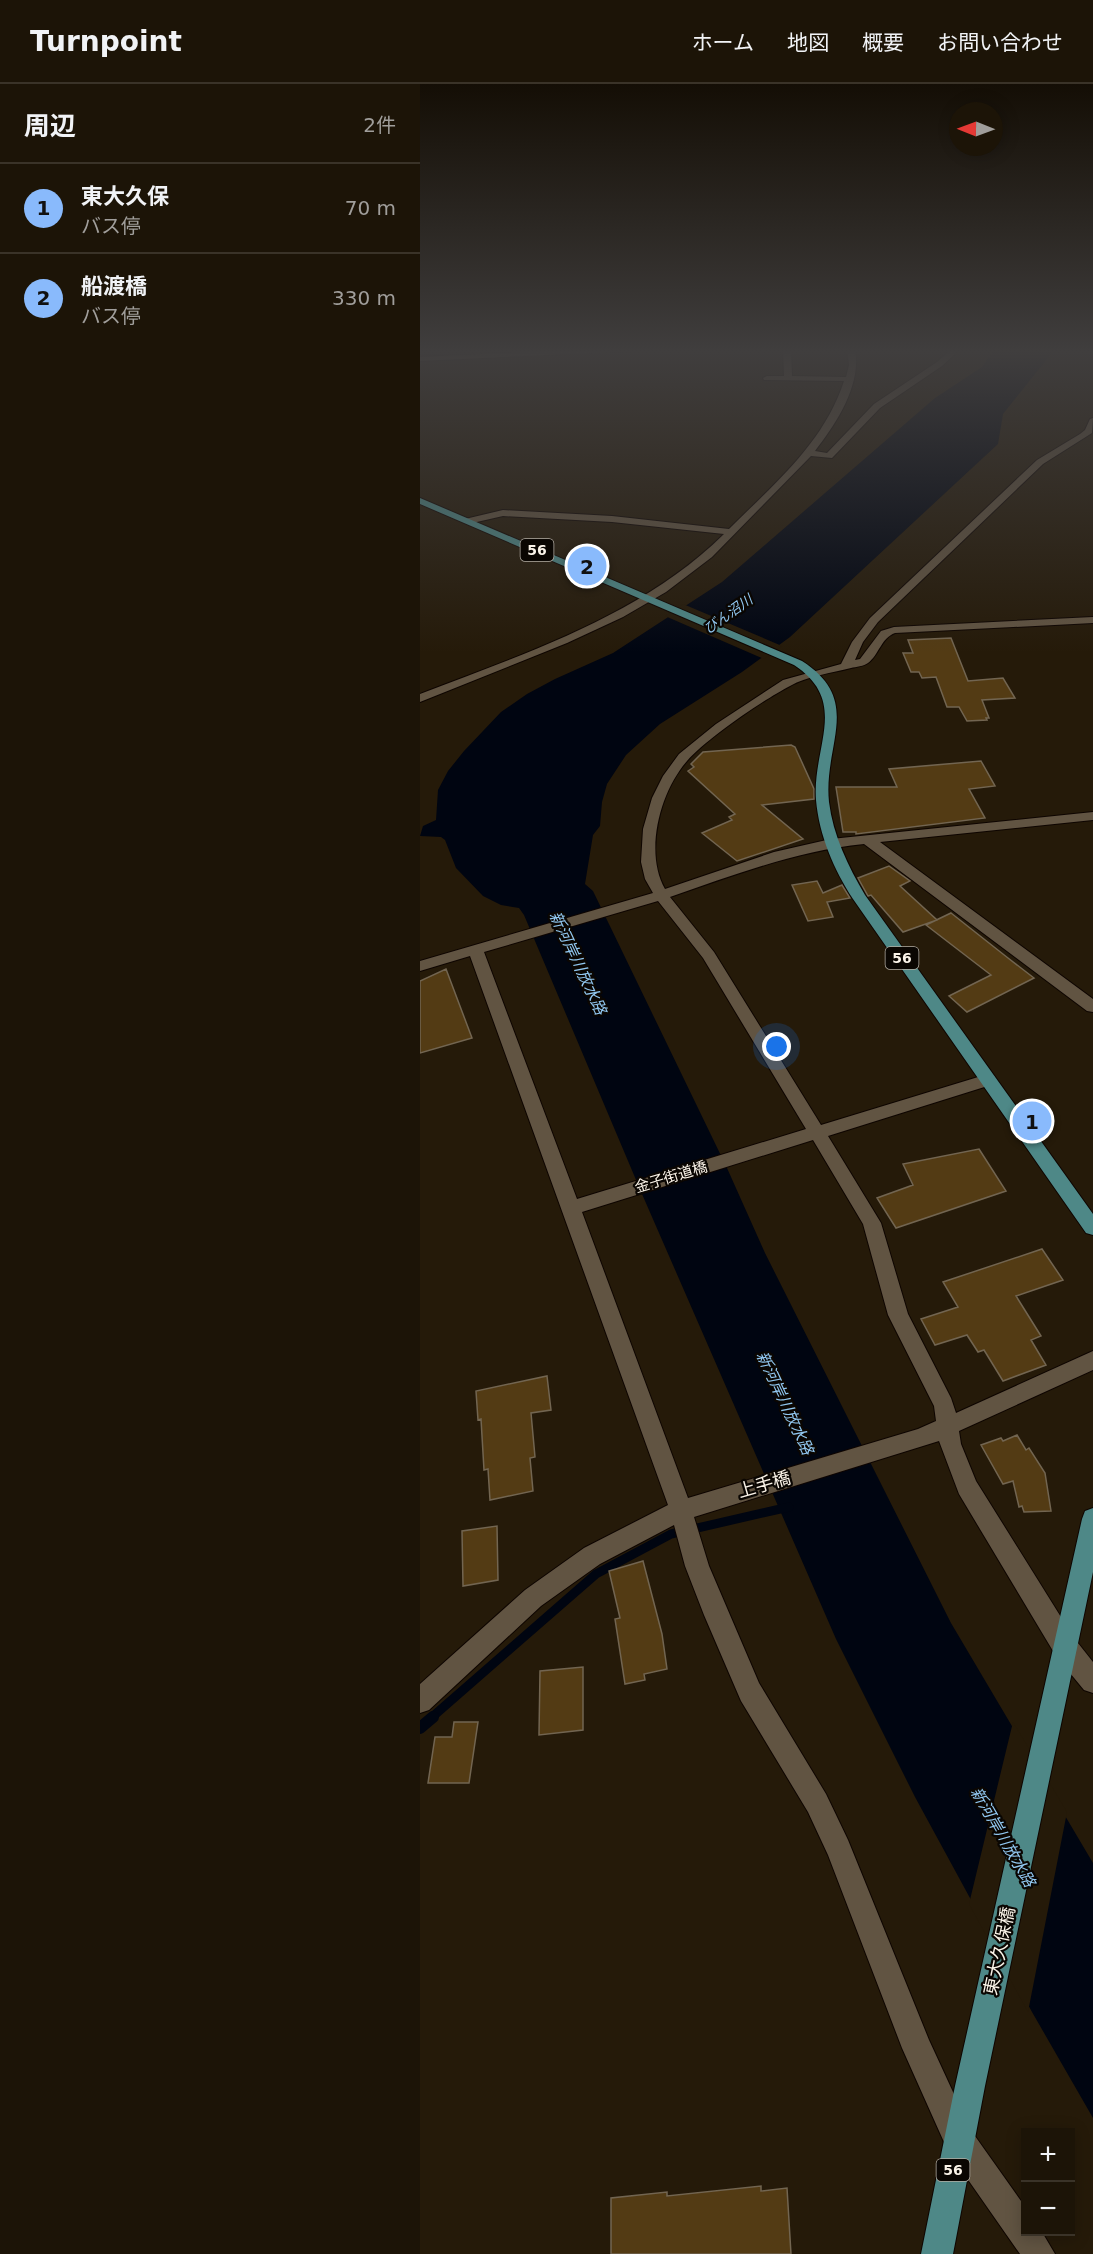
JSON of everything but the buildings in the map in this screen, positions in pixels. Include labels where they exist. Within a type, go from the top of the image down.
[{"type":"main road","name":"56","points":[[420,501],[798,663],[815,675],[827,690],[831,703],[822,793],[831,843],[843,871],[858,896],[1093,1228]]},
{"type":"main road","name":"56","points":[[1065,1647],[1093,1519]]},
{"type":"main road","name":"東大久保橋","points":[[959,2140],[1065,1647]]},
{"type":"main road","name":"56","points":[[937,2254],[959,2140]]},
{"type":"street","points":[[420,698],[593,628],[651,600],[700,563],[812,450]]},
{"type":"street","points":[[810,453],[829,456],[834,450]]},
{"type":"street","points":[[846,666],[866,630],[890,605],[1040,462],[1060,450]]},
{"type":"street","points":[[468,520],[502,513],[612,519],[731,532]]},
{"type":"street","points":[[1093,620],[894,630],[885,633],[864,661],[788,682],[720,727],[683,757],[659,798],[650,829],[648,862],[652,879],[661,895],[709,955],[872,1222],[897,1315],[944,1405],[950,1444],[967,1487],[1065,1647],[1093,1681]]},
{"type":"street","points":[[420,966],[637,903],[779,855],[831,843],[1093,816]]},
{"type":"street","points":[[868,840],[1093,1007]]},
{"type":"street","points":[[482,948],[571,1208],[681,1510],[701,1575],[750,1692],[817,1803],[839,1849],[917,2048],[959,2140],[1039,2254]]},
{"type":"street","name":"金子街道橋","points":[[571,1208],[988,1080]]},
{"type":"street","name":"上手橋","points":[[420,1701],[533,1598],[592,1556],[681,1510],[922,1438],[1093,1360]]},
{"type":"water","points":[[874,450],[991,450],[790,637],[742,672],[660,724],[626,755],[607,784],[602,802],[600,826],[593,835],[585,884],[593,891],[727,1168],[765,1253],[951,1623],[1093,1863],[1093,2118],[1032,2012],[915,1797],[836,1639],[642,1194],[524,915],[519,908],[501,905],[483,896],[456,868],[445,840],[441,837],[420,836],[423,826],[436,820],[438,790],[448,771],[501,712],[527,694],[555,679],[613,653],[722,582]]},
{"type":"pier","points":[[683,604],[782,646],[764,659],[665,616]]},
{"type":"pier","points":[[1013,1722],[1067,1812],[1028,2012],[969,1904]]},
{"type":"waterway","points":[[431,1718],[596,1574],[671,1534],[789,1507]]},
{"type":"waterway","points":[[420,1728],[433,1717]]},
{"type":"place","name":"船渡橋","points":[[587,566]]},
{"type":"place","name":"東大久保","points":[[1032,1121]]},
{"type":"water label","name":"びん沼川","points":[[728,614]]},
{"type":"water label","name":"新河岸川放水路","points":[[578,963]]},
{"type":"water label","name":"新河岸川放水路","points":[[785,1403]]},
{"type":"water label","name":"新河岸川放水路","points":[[1003,1837]]}]
